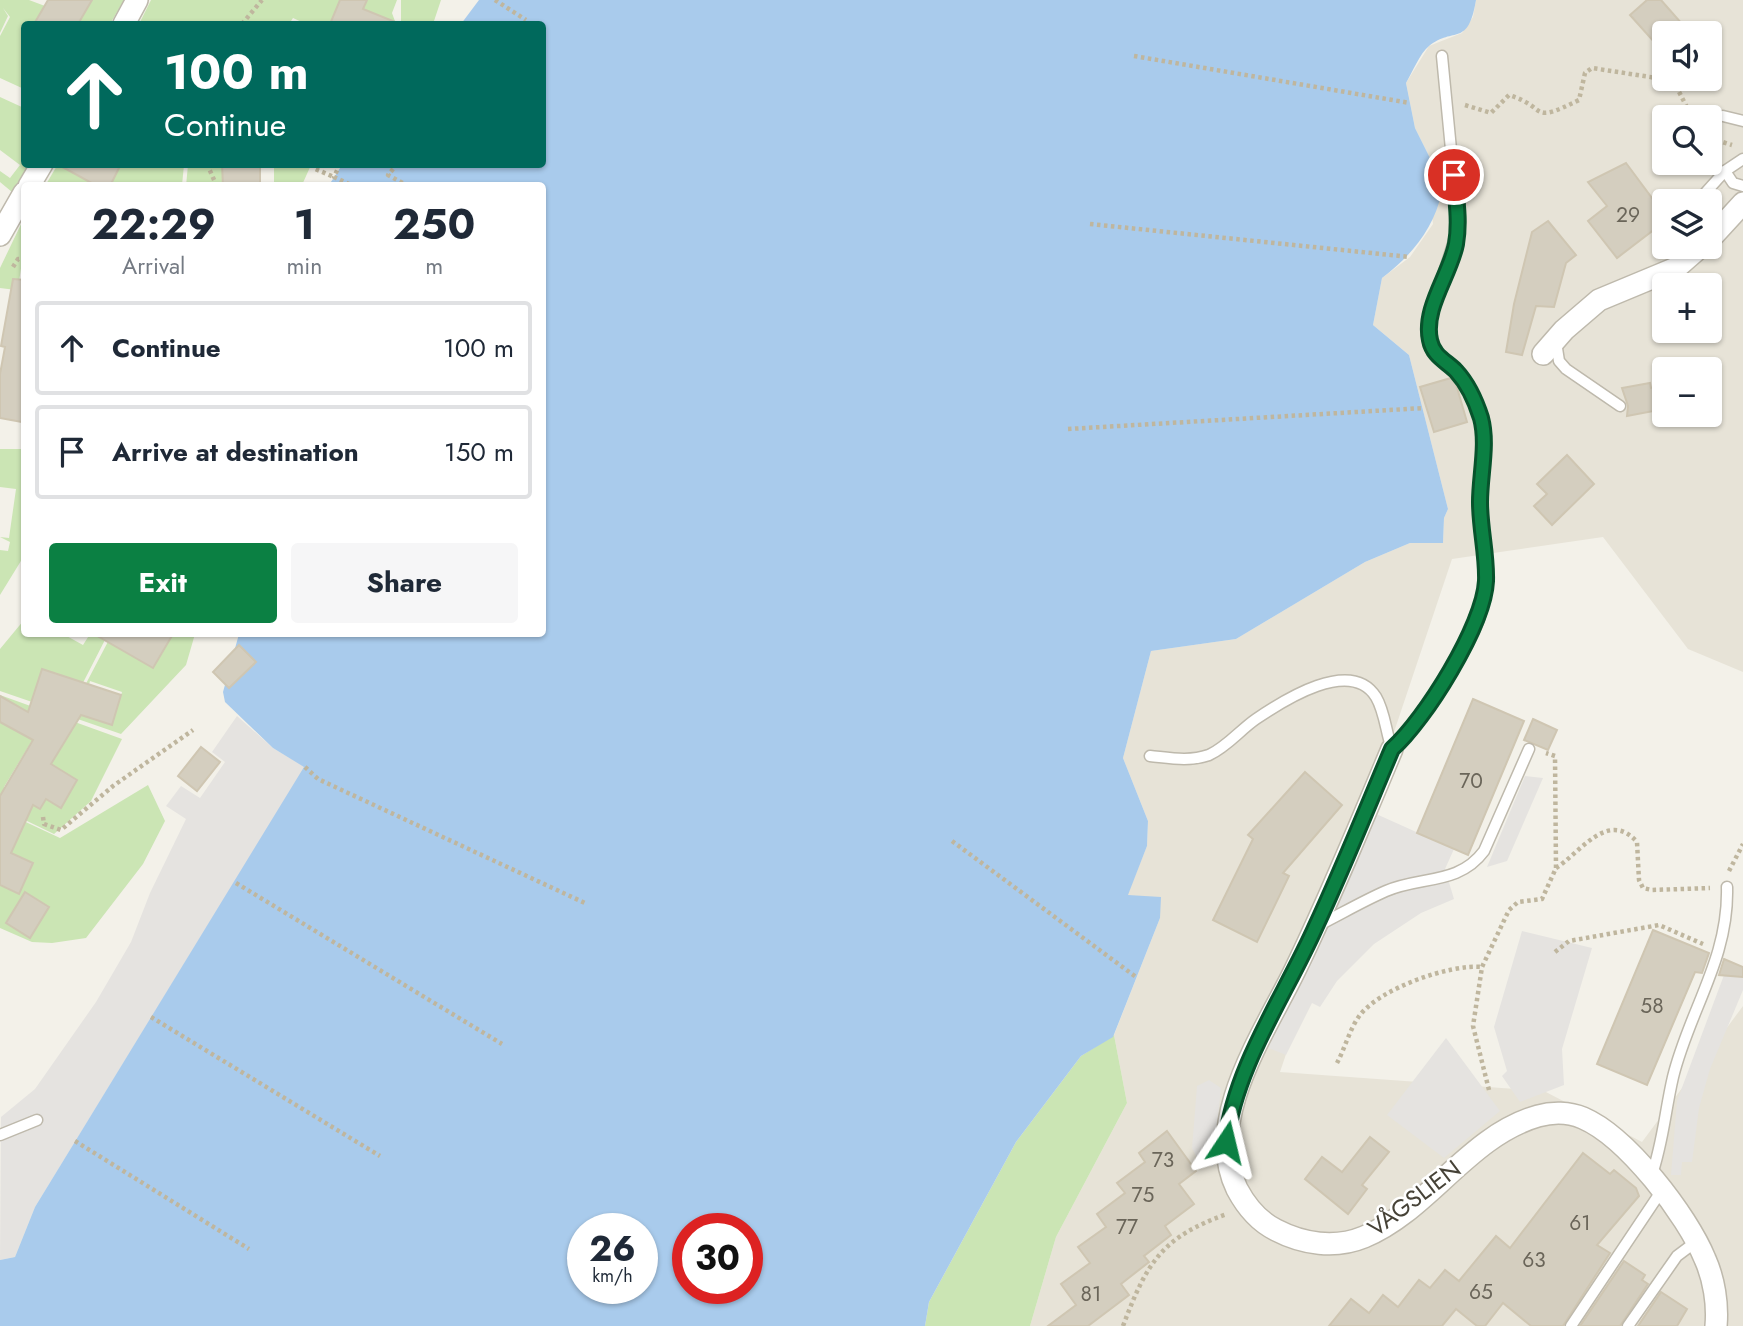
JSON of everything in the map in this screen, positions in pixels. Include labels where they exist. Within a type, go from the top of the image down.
[{"type":"street","points":[[126,21],[137,0]]},
{"type":"street","points":[[0,235],[21,198]]},
{"type":"street","points":[[1722,226],[1743,203]]},
{"type":"street","points":[[1549,348],[1564,330],[1599,300],[1676,268],[1686,259]]},
{"type":"street","name":"VÅGSLIEN","points":[[1392,749],[1316,927],[1239,1087],[1228,1120],[1227,1162],[1248,1207],[1273,1229],[1306,1242],[1343,1243],[1364,1237],[1403,1212],[1514,1125],[1555,1113],[1581,1116],[1595,1124],[1656,1183],[1697,1241],[1713,1284],[1716,1326]]},
{"type":"lane","points":[[1150,756],[1190,760],[1209,755],[1256,719],[1326,682],[1340,679],[1366,687],[1375,695],[1392,749],[1405,738],[1477,624],[1486,580],[1480,511],[1484,438],[1481,417],[1466,385],[1456,371],[1436,355],[1429,339],[1431,313],[1455,246],[1458,222],[1443,56]]},
{"type":"lane","points":[[1723,116],[1743,121]]},
{"type":"lane","points":[[1709,189],[1725,171],[1743,159]]},
{"type":"lane","points":[[1725,171],[1733,183],[1743,186]]},
{"type":"lane","points":[[1549,348],[1566,369],[1620,406]]},
{"type":"lane","points":[[1316,927],[1388,890],[1446,878],[1473,863],[1484,851],[1529,749]]},
{"type":"lane","points":[[1571,1326],[1656,1183],[1674,1076],[1726,929],[1722,888]]},
{"type":"lane","points":[[0,1135],[37,1120]]},
{"type":"lane","points":[[1628,1326],[1677,1256],[1697,1241]]},
{"type":"path","points":[[244,21],[262,0]]},
{"type":"path","points":[[495,0],[526,20]]},
{"type":"path","points":[[1134,56],[1410,103]]},
{"type":"path","points":[[1464,104],[1491,113],[1509,95],[1540,113],[1553,113],[1579,100],[1585,73],[1592,68],[1663,79],[1677,88],[1686,105]]},
{"type":"path","points":[[1722,142],[1742,144]]},
{"type":"path","points":[[209,168],[215,182]]},
{"type":"path","points":[[313,168],[345,182]]},
{"type":"path","points":[[334,177],[338,168]]},
{"type":"path","points":[[393,168],[388,175],[401,182]]},
{"type":"path","points":[[1090,224],[1410,257]]},
{"type":"path","points":[[13,267],[18,259],[21,259]]},
{"type":"path","points":[[1068,429],[1424,408]]},
{"type":"path","points":[[43,817],[44,824],[61,830],[113,786],[193,730]]},
{"type":"path","points":[[1489,1090],[1473,1026],[1482,967],[1509,910],[1518,902],[1542,899],[1556,868],[1555,756],[1549,754]]},
{"type":"path","points":[[305,767],[318,779],[587,904]]},
{"type":"path","points":[[1556,868],[1594,837],[1605,831],[1617,830],[1637,842],[1639,880],[1643,888],[1722,888],[1731,864],[1743,844]]},
{"type":"path","points":[[952,842],[1136,977]]},
{"type":"path","points":[[236,883],[502,1044]]},
{"type":"path","points":[[1555,952],[1569,941],[1659,925],[1709,947]]},
{"type":"path","points":[[1337,1063],[1359,1015],[1386,992],[1465,965],[1482,967]]},
{"type":"path","points":[[151,1017],[380,1156]]},
{"type":"path","points":[[75,1141],[249,1250]]},
{"type":"path","points":[[1123,1326],[1148,1269],[1177,1237],[1193,1226],[1248,1207]]},
{"type":"shaded area","points":[[1476,0],[1743,0],[1743,672],[1688,649],[1603,537],[1452,559],[1280,1072],[1544,1091],[1642,1142],[1743,1006],[1743,1326],[1030,1326],[1056,1237],[1127,1103],[1114,1035],[1160,918],[1127,896],[1147,846],[1148,821],[1123,758],[1151,651],[1236,639],[1365,562],[1410,543],[1443,543],[1444,518],[1448,509],[1409,355],[1373,325],[1382,278],[1410,257],[1433,224],[1428,174],[1431,160],[1415,128],[1406,83],[1429,46],[1462,33],[1473,17]]},
{"type":"shaded area","points":[[237,716],[273,748],[305,767],[35,1207],[15,1257],[0,1260],[1,1117],[35,1089],[96,1002],[131,942],[150,893],[186,819],[166,806],[181,786],[200,798],[225,762],[212,752]]},
{"type":"shaded area","points":[[1525,776],[1543,778],[1507,861],[1487,867]]},
{"type":"shaded area","points":[[1374,813],[1454,849],[1445,869],[1454,899],[1421,913],[1374,944],[1337,981],[1320,1007],[1312,1003],[1286,1055],[1246,1039],[1303,930]]},
{"type":"shaded area","points":[[1522,931],[1592,948],[1562,1049],[1564,1085],[1520,1102],[1502,1076],[1507,1071],[1494,1027]]},
{"type":"shaded area","points":[[1724,975],[1743,977],[1743,990],[1710,1069],[1699,1108],[1692,1162],[1682,1162],[1681,1175],[1671,1175],[1677,1101]]},
{"type":"shaded area","points":[[1446,1038],[1500,1111],[1444,1158],[1387,1115]]},
{"type":"shaded area","points":[[1209,1080],[1221,1088],[1213,1167],[1197,1158],[1192,1148],[1197,1086]]},
{"type":"green space","points":[[0,0],[29,0],[45,6],[36,21],[21,21],[21,88],[0,78],[0,36],[10,17],[3,8],[8,16],[0,33]]},
{"type":"green space","points":[[89,0],[124,0],[112,21],[80,21],[91,2]]},
{"type":"green space","points":[[151,0],[340,0],[344,3],[336,21],[300,21],[293,18],[291,21],[140,21]]},
{"type":"green space","points":[[367,0],[397,0],[392,13],[395,21],[375,21],[378,15],[363,9]]},
{"type":"green space","points":[[401,0],[441,0],[434,21],[401,21]]},
{"type":"green space","points":[[0,97],[21,107],[21,168],[27,168],[12,192],[0,182],[0,171],[10,178],[20,165],[0,150]]},
{"type":"green space","points":[[56,168],[67,168],[97,182],[47,182]]},
{"type":"green space","points":[[119,168],[184,168],[182,182],[112,182]]},
{"type":"green space","points":[[188,168],[222,168],[223,182],[186,182]]},
{"type":"green space","points":[[274,168],[310,168],[303,182],[274,182]]},
{"type":"green space","points":[[21,224],[18,288],[21,291],[0,288],[0,268]]},
{"type":"green space","points":[[0,449],[21,449],[21,561],[0,595],[0,550],[8,551],[10,542],[0,537],[9,538],[16,489],[0,487]]},
{"type":"green space","points":[[21,624],[21,637],[68,637],[83,645],[88,637],[106,637],[67,714],[0,691],[0,649]]},
{"type":"green space","points":[[110,637],[122,637],[117,647],[153,668],[171,637],[194,637],[186,665],[121,734],[69,716]],"holes":[[[90,681],[122,692],[112,725],[80,715]]]},
{"type":"green space","points":[[0,695],[122,739],[91,801],[54,834],[0,808]],"holes":[[[39,729],[63,743],[51,764],[77,780],[61,808],[46,799],[40,809],[4,787]]]},
{"type":"green space","points":[[148,785],[165,821],[143,864],[86,938],[52,943],[32,942],[0,928],[0,885],[19,893],[33,863],[11,853],[0,810],[60,838]],"holes":[[[25,892],[49,907],[30,938],[6,923]]]},
{"type":"green space","points":[[1114,1035],[1127,1103],[1056,1237],[1030,1326],[925,1326],[929,1302],[1016,1142],[1081,1056]]},
{"type":"water","points":[[479,0],[1476,0],[1469,25],[1459,34],[1438,40],[1429,46],[1419,58],[1406,83],[1415,128],[1431,160],[1428,175],[1442,192],[1433,218],[1420,241],[1382,278],[1373,325],[1409,355],[1448,509],[1444,518],[1443,543],[1410,543],[1365,562],[1236,639],[1151,651],[1123,758],[1148,821],[1147,846],[1128,895],[1161,897],[1160,918],[1113,1037],[1081,1056],[1016,1142],[929,1302],[925,1326],[0,1326],[0,1260],[15,1257],[35,1207],[304,767],[273,748],[225,702],[223,692],[238,637],[546,637],[546,182],[331,182],[340,168],[546,168],[546,21],[463,21]]},
{"type":"building","points":[[48,0],[92,0],[80,21],[36,21]]},
{"type":"building","points":[[340,0],[367,0],[363,9],[393,21],[331,21]]},
{"type":"building","points":[[1647,0],[1661,0],[1679,21],[1652,21],[1652,40],[1630,15]]},
{"type":"building","points":[[1626,163],[1652,198],[1652,231],[1617,258],[1588,221],[1607,206],[1588,182]]},
{"type":"building","points":[[64,168],[119,168],[112,182],[90,182]]},
{"type":"building","points":[[222,168],[260,168],[260,182],[223,182]]},
{"type":"building","points":[[1548,221],[1576,255],[1566,263],[1554,307],[1536,306],[1522,355],[1506,352],[1514,304],[1532,232]]},
{"type":"building","points":[[13,279],[21,280],[21,422],[0,418],[0,374],[5,347],[1,346]]},
{"type":"building","points":[[1451,378],[1456,384],[1467,422],[1434,432],[1420,387]]},
{"type":"building","points":[[1650,383],[1652,411],[1627,416],[1628,406],[1622,388]]},
{"type":"building","points":[[1567,455],[1594,484],[1552,525],[1534,506],[1547,494],[1537,484]]},
{"type":"building","points":[[99,637],[171,637],[153,668]]},
{"type":"building","points":[[239,645],[256,662],[229,688],[213,672]]},
{"type":"building","points":[[42,669],[121,695],[112,725],[81,715],[51,764],[77,780],[61,808],[46,799],[40,809],[33,805],[11,853],[33,863],[19,894],[0,885],[0,796],[33,740],[0,722],[0,696],[28,712]]},
{"type":"building","points":[[1473,699],[1524,721],[1468,855],[1417,833]]},
{"type":"building","points":[[1533,719],[1557,730],[1548,750],[1524,740]]},
{"type":"building","points":[[201,747],[220,762],[197,791],[178,776]]},
{"type":"building","points":[[1305,772],[1342,805],[1283,873],[1289,876],[1257,942],[1213,920],[1253,839],[1248,835]]},
{"type":"building","points":[[25,892],[49,907],[30,938],[6,923]]},
{"type":"building","points":[[1653,930],[1709,953],[1702,973],[1695,972],[1647,1085],[1597,1064]]},
{"type":"building","points":[[1724,959],[1743,967],[1743,977],[1719,975]]},
{"type":"building","points":[[1167,1131],[1196,1171],[1179,1184],[1194,1204],[1165,1226],[1171,1235],[1144,1256],[1149,1262],[1121,1284],[1129,1295],[1088,1326],[1048,1326],[1076,1305],[1061,1284],[1090,1263],[1078,1247],[1106,1227],[1097,1214],[1125,1193],[1117,1183],[1145,1162],[1139,1153]]},
{"type":"building","points":[[1370,1137],[1389,1152],[1362,1185],[1367,1189],[1348,1214],[1305,1179],[1322,1157],[1342,1172]]},
{"type":"building","points":[[1583,1153],[1610,1174],[1614,1170],[1636,1188],[1639,1196],[1597,1245],[1610,1253],[1563,1326],[1531,1326],[1503,1303],[1485,1326],[1477,1326],[1456,1309],[1442,1326],[1329,1326],[1351,1299],[1369,1313],[1383,1295],[1398,1307],[1419,1280],[1430,1288],[1445,1270],[1459,1281],[1496,1236],[1510,1248]]},
{"type":"building","points":[[1624,1261],[1645,1275],[1642,1280],[1648,1284],[1620,1326],[1580,1326]]},
{"type":"building","points":[[1661,1292],[1687,1309],[1677,1326],[1638,1326]]},
{"type":"route","points":[[1226,1142],[1228,1120],[1239,1087],[1316,927],[1392,749],[1405,738],[1458,657],[1477,624],[1484,602],[1486,580],[1480,511],[1484,438],[1481,417],[1466,385],[1456,371],[1436,355],[1429,339],[1431,313],[1455,246],[1458,222],[1454,175]]}]
